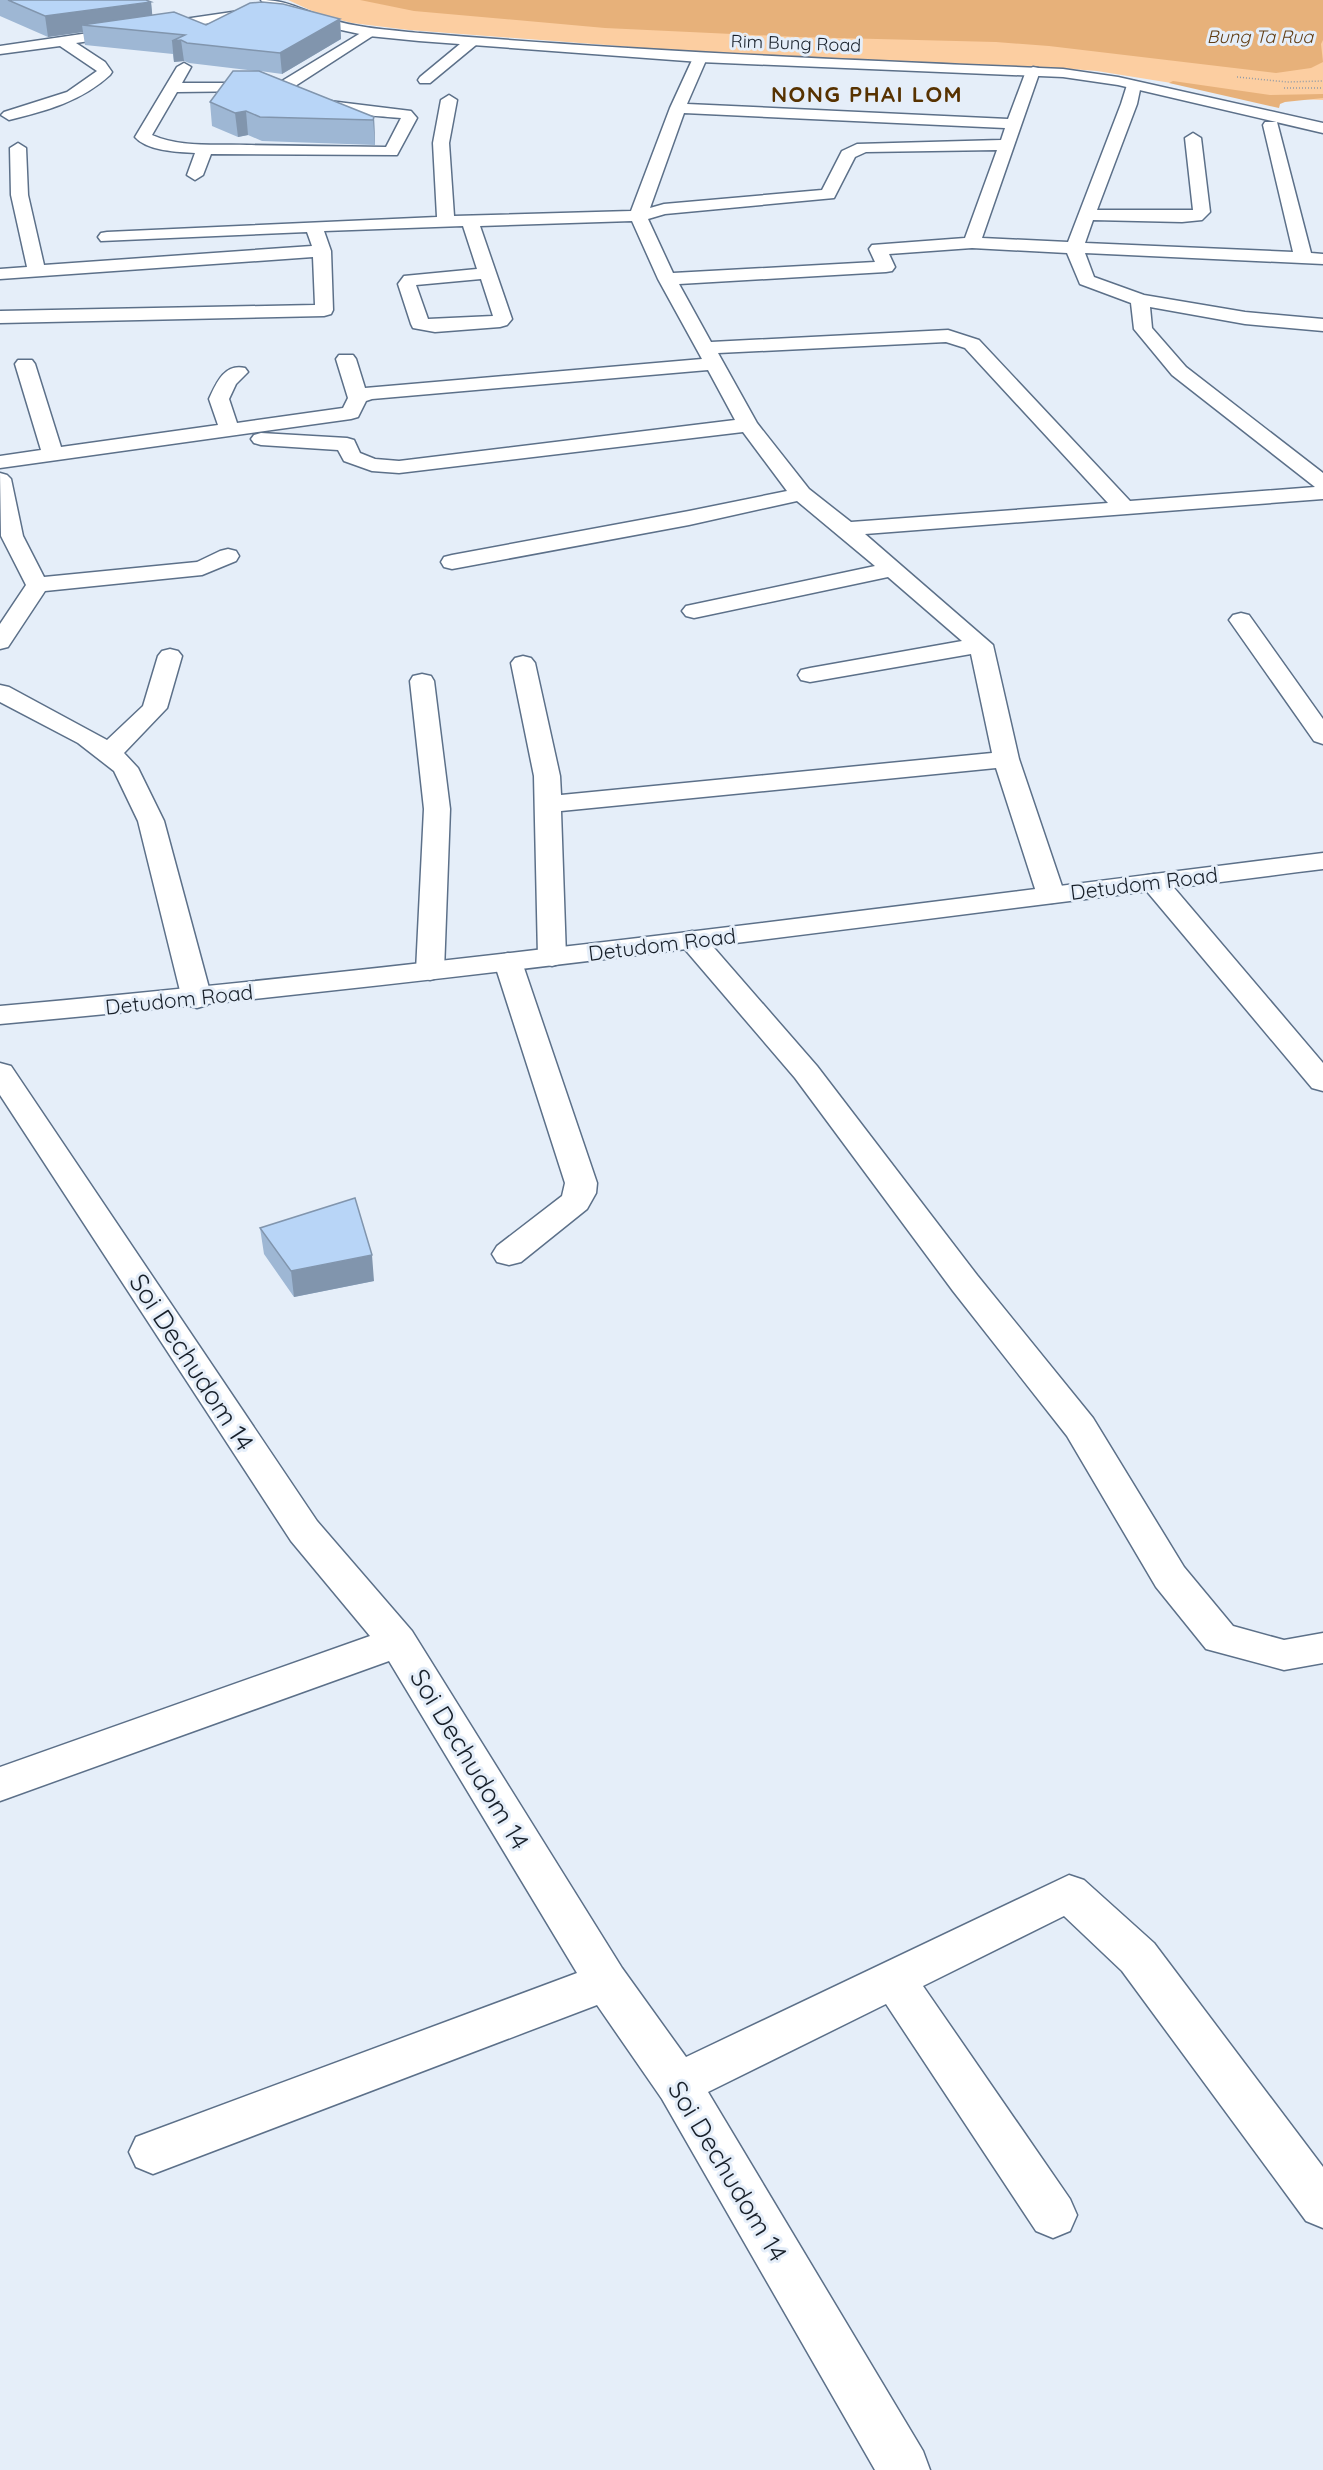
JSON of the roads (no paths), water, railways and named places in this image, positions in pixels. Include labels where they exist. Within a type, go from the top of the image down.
[{"type":"street","name":"Rim Bung Road","points":[[268,0],[323,22],[369,32],[471,42],[700,58],[1063,73],[1134,85],[1323,128]]},
{"type":"street","points":[[0,50],[285,8]]},
{"type":"street","points":[[171,88],[282,87],[369,32]]},
{"type":"street","points":[[9,115],[75,95],[95,83],[105,72],[100,65],[64,42]]},
{"type":"street","points":[[425,80],[471,42]]},
{"type":"street","points":[[700,58],[678,108],[638,216],[667,279],[748,425],[801,494],[846,529],[981,645],[1006,759],[1051,895]]},
{"type":"street","points":[[184,67],[143,137],[157,144],[205,149],[413,152]]},
{"type":"street","points":[[972,243],[1033,71]]},
{"type":"street","points":[[1134,85],[1129,104],[1074,248],[1086,280],[1140,300],[1245,318],[1323,325]]},
{"type":"street","points":[[282,87],[281,91],[302,102],[406,114],[409,118],[413,152],[446,222]]},
{"type":"street","points":[[413,152],[449,100]]},
{"type":"street","points":[[678,108],[1014,124]]},
{"type":"street","points":[[1271,125],[1303,257]]},
{"type":"street","points":[[1086,215],[1182,217],[1196,216],[1202,212],[1193,138]]},
{"type":"street","points":[[107,237],[314,226],[638,216],[664,209],[828,194],[848,154],[864,147],[1006,145]]},
{"type":"street","points":[[195,175],[205,149]]},
{"type":"street","points":[[11,157],[19,204],[37,272]]},
{"type":"street","points":[[0,205],[19,204]]},
{"type":"street","points":[[470,221],[504,319],[435,326],[420,324],[407,284],[410,280],[487,273]]},
{"type":"street","points":[[0,317],[324,310],[322,251],[314,226]]},
{"type":"street","points":[[667,279],[886,267],[878,249],[972,243],[1323,258]]},
{"type":"street","points":[[0,274],[322,251]]},
{"type":"street","points":[[1140,300],[1143,329],[1179,371],[1323,483]]},
{"type":"street","points":[[0,462],[351,413],[358,398],[367,393],[709,356],[948,336],[972,344],[1126,509]]},
{"type":"street","points":[[346,359],[358,398]]},
{"type":"street","points":[[25,364],[53,455]]},
{"type":"street","points":[[229,429],[219,399],[227,381],[238,372]]},
{"type":"street","points":[[203,433],[281,441],[346,444],[351,457],[372,465],[399,467],[748,425]]},
{"type":"street","points":[[0,479],[12,536],[37,585]]},
{"type":"street","points":[[846,529],[1323,493]]},
{"type":"street","points":[[452,562],[689,518],[801,494]]},
{"type":"street","points":[[37,585],[201,568],[228,556]]},
{"type":"street","points":[[694,611],[892,569]]},
{"type":"street","points":[[0,642],[37,585]]},
{"type":"street","points":[[1241,620],[1323,736]]},
{"type":"street","points":[[810,675],[981,645]]},
{"type":"street","points":[[109,753],[154,708],[170,656]]},
{"type":"street","points":[[523,663],[547,776],[552,957]]},
{"type":"street","points":[[422,681],[437,809],[430,971]]},
{"type":"street","points":[[0,692],[109,753],[125,768],[151,821],[197,999]]},
{"type":"street","points":[[548,804],[1006,759]]},
{"type":"street","name":"Detudom Road","points":[[0,1015],[197,999],[1323,861]]},
{"type":"street","points":[[1154,882],[1323,1082]]},
{"type":"street","points":[[692,940],[806,1072],[965,1283],[1080,1427],[1170,1577],[1220,1638],[1284,1655],[1323,1648]]},
{"type":"street","points":[[508,962],[581,1184],[576,1202],[509,1254]]},
{"type":"street","name":"Soi Dechudom 14","points":[[0,1072],[304,1531],[398,1642],[606,1982],[678,2084],[904,2470]]},
{"type":"street","points":[[0,1784],[398,1642]]},
{"type":"street","points":[[678,2084],[1069,1893],[1138,1957],[1323,2205]]},
{"type":"street","points":[[893,1978],[1053,2215]]},
{"type":"street","points":[[153,2152],[606,1982]]},
{"type":"water","name":"Bung Ta Rua","points":[[360,0],[1323,0],[1323,40],[1321,44],[1323,62],[1311,68],[1276,73],[1049,46],[996,42],[798,37],[605,28],[414,11]]},
{"type":"water","points":[[1173,81],[1270,95],[1323,94],[1323,98],[1285,102],[1280,104],[1279,108],[1169,83]]},
{"type":"district","name":"NONG PHAI LOM","points":[[867,94]]}]
